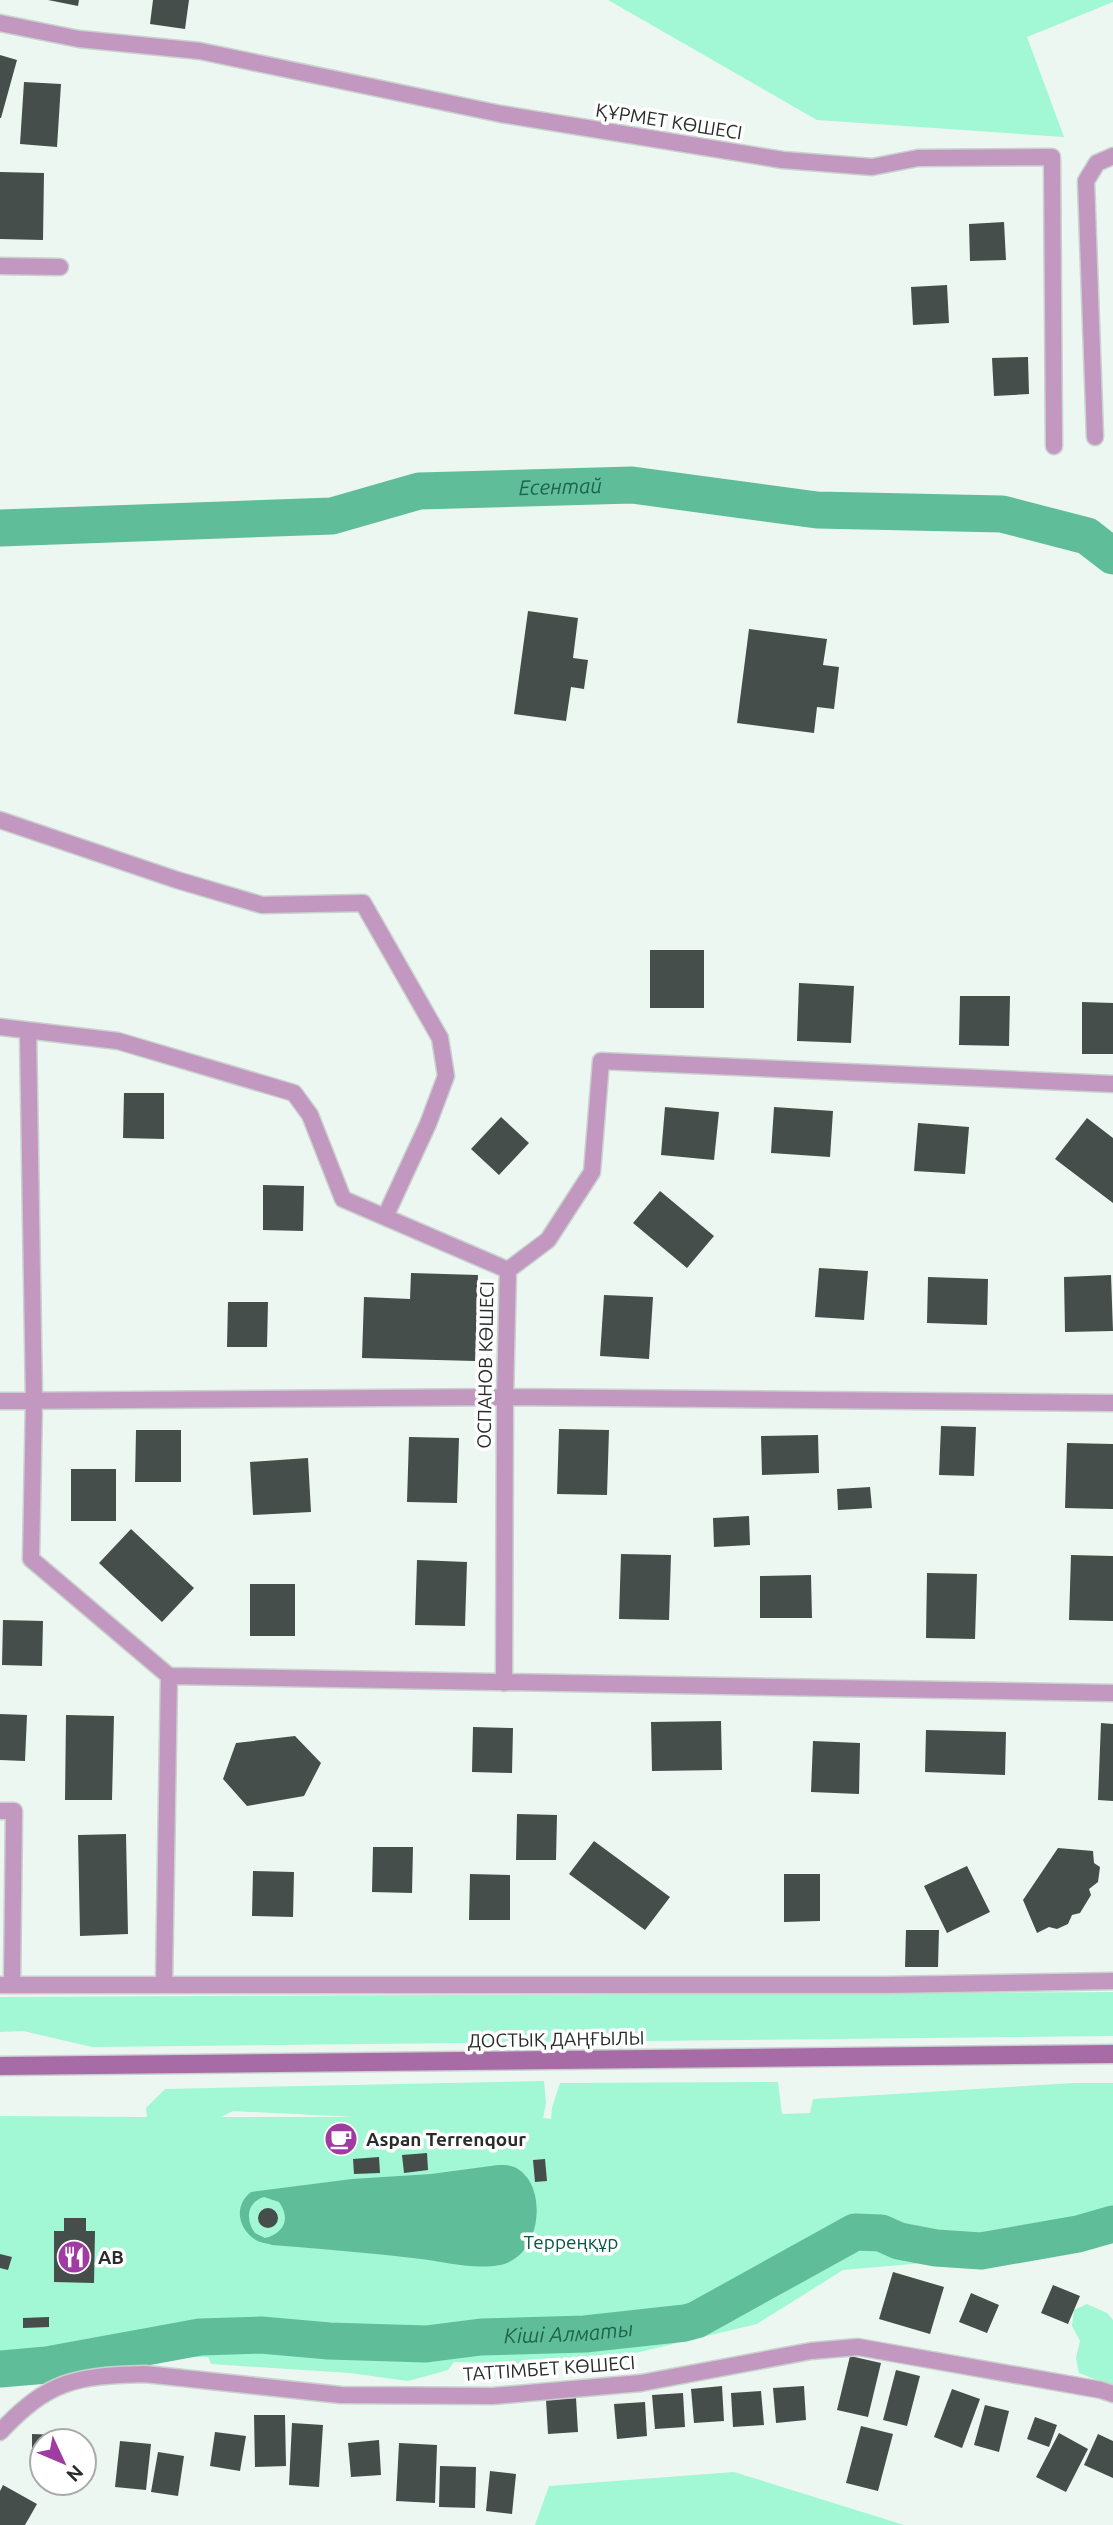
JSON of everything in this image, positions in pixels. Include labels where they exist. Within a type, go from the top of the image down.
[{"type":"main road","name":"ДОСТЫҚ ДАҢҒЫЛЫ","points":[[0,2066],[1113,2054]]},
{"type":"street","name":"ҚҰРМЕТ КӨШЕСІ","points":[[0,23],[79,39],[210,53],[501,114],[783,159],[872,167],[918,159],[1052,157],[1054,446]]},
{"type":"street","points":[[1095,437],[1086,181],[1097,163],[1113,156]]},
{"type":"street","points":[[0,267],[60,267]]},
{"type":"street","points":[[0,820],[177,880],[262,905],[363,903],[440,1038],[446,1076],[428,1124],[385,1217]]},
{"type":"street","name":"ОСПАНОВ КӨШЕСІ","points":[[0,1027],[118,1041],[294,1093],[310,1115],[343,1199],[508,1270],[504,1683]]},
{"type":"street","points":[[28,1031],[34,1400],[31,1559],[169,1676],[1113,1693]]},
{"type":"street","points":[[508,1270],[548,1240],[592,1172],[601,1061],[1113,1084]]},
{"type":"street","points":[[0,1401],[505,1397],[1113,1403]]},
{"type":"street","points":[[164,1984],[169,1676]]},
{"type":"street","points":[[0,1811],[14,1811],[6,1985],[884,1986],[1113,1981]]},
{"type":"street","name":"ТАТТІМБЕТ КӨШЕСІ","points":[[0,2432],[23,2407],[50,2389],[74,2381],[117,2375],[145,2374],[341,2395],[493,2396],[641,2383],[811,2351],[858,2347],[1113,2394]]},
{"type":"green space","points":[[608,0],[1113,2],[1027,37],[1064,137],[817,120]]},
{"type":"green space","points":[[1113,1992],[1113,2036],[92,2047],[23,2031],[0,2032],[0,1997]]},
{"type":"green space","name":"Терреңқұр","points":[[544,2081],[546,2103],[543,2118],[551,2119],[560,2083],[778,2082],[782,2114],[810,2113],[813,2099],[1113,2083],[1113,2241],[947,2261],[843,2270],[757,2324],[585,2365],[454,2362],[448,2370],[408,2381],[350,2373],[211,2364],[208,2357],[57,2354],[0,2358],[0,2116],[147,2117],[146,2108],[165,2089]],"holes":[[[233,2111],[355,2117],[221,2117]]]},
{"type":"green space","points":[[1087,2304],[1107,2313],[1113,2320],[1113,2386],[1079,2373],[1076,2358],[1080,2341],[1072,2326],[1074,2310]]},
{"type":"green space","points":[[734,2472],[904,2525],[535,2525],[549,2486]]},
{"type":"shaded area","points":[[508,2165],[525,2175],[533,2188],[536,2219],[533,2234],[525,2248],[514,2259],[500,2265],[480,2267],[272,2245],[258,2241],[250,2235],[240,2216],[242,2203],[251,2192],[352,2179]],"holes":[[[264,2197],[279,2202],[285,2214],[281,2229],[265,2238],[255,2233],[249,2217],[254,2203]]]},
{"type":"building","points":[[48,0],[79,0],[78,6]]},
{"type":"building","points":[[153,0],[189,0],[185,29],[150,24]]},
{"type":"building","points":[[0,55],[17,60],[1,118],[0,118]]},
{"type":"building","points":[[24,82],[61,84],[57,147],[20,144]]},
{"type":"building","points":[[0,172],[44,173],[43,240],[0,239]]},
{"type":"building","points":[[1004,222],[1006,260],[970,261],[969,224]]},
{"type":"building","points":[[947,285],[949,323],[913,325],[911,287]]},
{"type":"building","points":[[1028,357],[1029,394],[994,396],[992,358]]},
{"type":"building","points":[[528,611],[578,618],[573,658],[588,660],[584,689],[571,687],[566,721],[514,714]]},
{"type":"building","points":[[749,629],[827,639],[823,665],[839,667],[834,709],[817,707],[814,733],[737,723]]},
{"type":"building","points":[[650,950],[704,950],[704,1008],[650,1008]]},
{"type":"building","points":[[799,983],[854,986],[851,1043],[797,1041]]},
{"type":"building","points":[[960,996],[1010,996],[1009,1046],[959,1045]]},
{"type":"building","points":[[1082,1002],[1113,1003],[1113,1054],[1082,1054]]},
{"type":"building","points":[[124,1093],[164,1093],[164,1139],[123,1138]]},
{"type":"building","points":[[665,1107],[719,1112],[714,1160],[661,1155]]},
{"type":"building","points":[[774,1107],[833,1111],[830,1157],[771,1153]]},
{"type":"building","points":[[501,1117],[529,1143],[499,1175],[471,1149]]},
{"type":"building","points":[[1087,1118],[1113,1138],[1113,1203],[1055,1159]]},
{"type":"building","points":[[918,1123],[969,1127],[965,1174],[914,1171]]},
{"type":"building","points":[[263,1185],[304,1186],[303,1231],[263,1230]]},
{"type":"building","points":[[660,1191],[714,1236],[687,1268],[633,1223]]},
{"type":"building","points":[[819,1268],[868,1271],[864,1320],[815,1317]]},
{"type":"building","points":[[411,1273],[478,1275],[475,1361],[362,1358],[364,1297],[410,1299]]},
{"type":"building","points":[[1111,1275],[1113,1331],[1065,1332],[1064,1277]]},
{"type":"building","points":[[928,1277],[988,1279],[987,1325],[927,1323]]},
{"type":"building","points":[[604,1295],[653,1297],[649,1359],[600,1356]]},
{"type":"building","points":[[228,1302],[268,1302],[267,1347],[227,1347]]},
{"type":"building","points":[[941,1426],[976,1427],[974,1476],[939,1475]]},
{"type":"building","points":[[559,1429],[609,1430],[607,1495],[557,1494]]},
{"type":"building","points":[[136,1430],[181,1430],[181,1482],[135,1482]]},
{"type":"building","points":[[818,1435],[819,1473],[762,1475],[761,1436]]},
{"type":"building","points":[[409,1437],[459,1438],[457,1503],[407,1502]]},
{"type":"building","points":[[1067,1443],[1113,1444],[1113,1509],[1065,1508]]},
{"type":"building","points":[[308,1458],[311,1512],[253,1515],[250,1462]]},
{"type":"building","points":[[71,1469],[116,1469],[116,1521],[71,1521]]},
{"type":"building","points":[[870,1487],[872,1508],[838,1510],[837,1489]]},
{"type":"building","points":[[749,1516],[750,1545],[714,1547],[713,1518]]},
{"type":"building","points":[[131,1529],[194,1588],[162,1622],[99,1563]]},
{"type":"building","points":[[621,1554],[671,1555],[669,1620],[619,1619]]},
{"type":"building","points":[[1071,1555],[1113,1556],[1113,1621],[1069,1620]]},
{"type":"building","points":[[417,1560],[467,1562],[465,1626],[415,1625]]},
{"type":"building","points":[[927,1573],[977,1574],[975,1639],[926,1638]]},
{"type":"building","points":[[811,1575],[812,1618],[760,1618],[760,1576]]},
{"type":"building","points":[[250,1584],[295,1584],[295,1636],[250,1636]]},
{"type":"building","points":[[3,1620],[43,1621],[42,1666],[2,1665]]},
{"type":"building","points":[[0,1714],[27,1715],[25,1761],[0,1760]]},
{"type":"building","points":[[66,1715],[114,1716],[112,1800],[65,1800]]},
{"type":"building","points":[[721,1721],[722,1770],[652,1771],[651,1722]]},
{"type":"building","points":[[1101,1723],[1113,1724],[1113,1801],[1098,1800]]},
{"type":"building","points":[[473,1727],[513,1728],[512,1773],[472,1772]]},
{"type":"building","points":[[926,1730],[1006,1732],[1005,1775],[925,1772]]},
{"type":"building","points":[[295,1736],[321,1763],[304,1796],[247,1806],[223,1779],[236,1743]]},
{"type":"building","points":[[813,1741],[860,1743],[859,1794],[811,1792]]},
{"type":"building","points":[[517,1814],[557,1815],[556,1860],[516,1860]]},
{"type":"building","points":[[126,1834],[128,1934],[80,1936],[78,1835]]},
{"type":"building","points":[[594,1841],[670,1897],[645,1930],[569,1874]]},
{"type":"building","points":[[373,1847],[413,1847],[412,1893],[372,1892]]},
{"type":"building","points":[[1058,1848],[1093,1851],[1094,1863],[1100,1867],[1098,1882],[1089,1889],[1091,1895],[1080,1913],[1072,1915],[1068,1924],[1057,1929],[1049,1927],[1037,1933],[1023,1900]]},
{"type":"building","points":[[967,1866],[990,1912],[947,1933],[924,1886]]},
{"type":"building","points":[[253,1871],[294,1872],[293,1917],[252,1916]]},
{"type":"building","points":[[470,1874],[510,1875],[510,1920],[469,1920]]},
{"type":"building","points":[[784,1874],[820,1874],[820,1921],[784,1922]]},
{"type":"building","points":[[906,1930],[939,1930],[938,1967],[905,1967]]},
{"type":"building","name":"Aspan Terrenqour","points":[[354,2129],[354,2144],[328,2146],[327,2130]]},
{"type":"building","points":[[427,2153],[428,2170],[404,2173],[402,2155]]},
{"type":"building","points":[[379,2157],[380,2173],[354,2174],[353,2159]]},
{"type":"building","points":[[545,2159],[547,2181],[535,2182],[533,2160]]},
{"type":"building","points":[[268,2208],[275,2211],[278,2218],[275,2225],[268,2228],[261,2225],[258,2218],[261,2211]]},
{"type":"building","name":"AB","points":[[64,2218],[86,2218],[86,2231],[95,2231],[94,2283],[54,2282],[54,2231],[64,2231]]},
{"type":"building","points":[[0,2254],[12,2257],[8,2270],[0,2268]]},
{"type":"building","points":[[893,2272],[944,2287],[930,2334],[879,2319]]},
{"type":"building","points":[[1053,2285],[1080,2296],[1068,2324],[1041,2313]]},
{"type":"building","points":[[971,2293],[999,2305],[987,2333],[959,2322]]},
{"type":"building","points":[[49,2317],[49,2327],[23,2328],[23,2318]]},
{"type":"building","points":[[850,2356],[881,2363],[868,2417],[837,2410]]},
{"type":"building","points":[[896,2370],[920,2376],[907,2426],[883,2420]]},
{"type":"building","points":[[722,2386],[724,2421],[694,2423],[691,2389]]},
{"type":"building","points":[[804,2386],[806,2420],[776,2423],[773,2388]]},
{"type":"building","points":[[952,2389],[980,2399],[962,2448],[934,2437]]},
{"type":"building","points":[[761,2391],[764,2425],[733,2427],[731,2393]]},
{"type":"building","points":[[683,2393],[685,2427],[655,2429],[652,2395]]},
{"type":"building","points":[[576,2398],[578,2432],[548,2434],[546,2400]]},
{"type":"building","points":[[645,2402],[647,2436],[617,2439],[614,2404]]},
{"type":"building","points":[[985,2405],[1009,2411],[999,2452],[974,2445]]},
{"type":"building","points":[[254,2415],[285,2415],[286,2466],[255,2467]]},
{"type":"building","points":[[1035,2417],[1057,2425],[1049,2447],[1027,2439]]},
{"type":"building","points":[[292,2423],[323,2425],[319,2487],[289,2485]]},
{"type":"building","points":[[861,2426],[893,2434],[878,2491],[846,2483]]},
{"type":"building","points":[[215,2432],[246,2436],[240,2471],[210,2466]]},
{"type":"building","points":[[1059,2433],[1088,2449],[1066,2492],[1036,2477]]},
{"type":"building","points":[[1098,2434],[1113,2441],[1113,2478],[1084,2465]]},
{"type":"building","points":[[379,2440],[381,2475],[351,2477],[348,2443]]},
{"type":"building","points":[[120,2441],[151,2444],[146,2490],[115,2487]]},
{"type":"building","points":[[399,2443],[437,2445],[435,2503],[396,2501]]},
{"type":"building","points":[[158,2452],[184,2456],[178,2496],[151,2492]]},
{"type":"building","points":[[440,2466],[476,2467],[475,2508],[439,2507]]},
{"type":"building","points":[[490,2471],[516,2474],[512,2514],[486,2511]]},
{"type":"building","points":[[3,2485],[37,2504],[25,2525],[0,2525],[0,2491]]},
{"type":"waterway","name":"Есентай","points":[[0,528],[332,516],[419,491],[632,485],[817,510],[1002,514],[1087,536],[1113,556]]},
{"type":"waterway","name":"Кіші Алматы","points":[[0,2369],[47,2365],[200,2337],[261,2335],[329,2341],[426,2344],[481,2337],[585,2334],[685,2323],[696,2320],[855,2232],[881,2233],[899,2241],[936,2248],[981,2251],[1078,2234],[1113,2224]]},
{"type":"place","name":"Aspan Terrenqour","points":[[341,2139]]},
{"type":"place","name":"AB","points":[[74,2257]]}]
